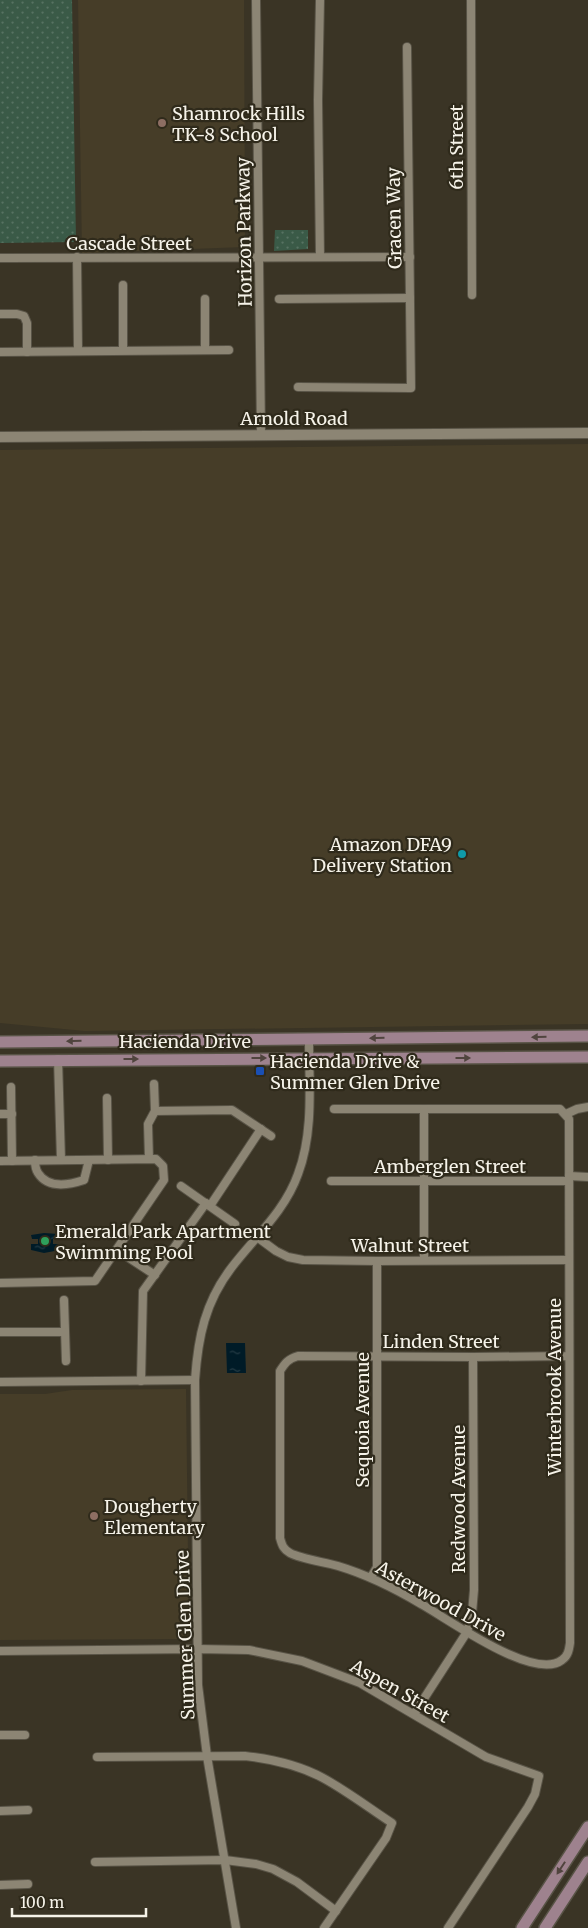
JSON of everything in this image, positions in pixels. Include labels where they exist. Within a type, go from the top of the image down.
[{"type":"main road","name":"Hacienda Drive","points":[[0,1042],[588,1036]]},
{"type":"main road","name":"Hacienda Drive","points":[[82,1059],[96,1041]]},
{"type":"main road","name":"Hacienda Drive","points":[[0,1060],[588,1057]]},
{"type":"main road","points":[[522,1928],[588,1827]]},
{"type":"main road","points":[[545,1928],[588,1862]]},
{"type":"street","name":"Horizon Parkway","points":[[256,0],[261,434]]},
{"type":"street","points":[[320,0],[318,100],[320,257]]},
{"type":"street","name":"6th Street","points":[[471,0],[472,294]]},
{"type":"street","name":"Gracen Way","points":[[298,387],[411,388],[407,47]]},
{"type":"street","name":"Cascade Street","points":[[0,258],[410,257]]},
{"type":"street","points":[[78,258],[78,350]]},
{"type":"street","points":[[123,285],[123,350]]},
{"type":"street","points":[[279,299],[410,298]]},
{"type":"street","points":[[205,299],[205,349]]},
{"type":"street","points":[[0,314],[24,316],[28,323],[27,352]]},
{"type":"street","points":[[0,352],[229,350]]},
{"type":"street","name":"Arnold Road","points":[[0,437],[588,433]]},
{"type":"street","name":"Summer Glen Drive","points":[[236,1928],[207,1756],[198,1685],[195,1380],[199,1334],[216,1291],[232,1267],[283,1204],[298,1175],[309,1116],[309,1039]]},
{"type":"street","points":[[58,1060],[61,1160]]},
{"type":"street","points":[[149,1159],[148,1124],[155,1111],[154,1084]]},
{"type":"street","points":[[11,1087],[12,1161]]},
{"type":"street","points":[[107,1098],[108,1160]]},
{"type":"street","points":[[334,1110],[560,1109],[566,1114],[588,1107]]},
{"type":"street","points":[[424,1109],[424,1260]]},
{"type":"street","points":[[155,1111],[232,1110],[271,1136]]},
{"type":"street","points":[[0,1114],[12,1114]]},
{"type":"street","name":"Winterbrook Avenue","points":[[563,1660],[568,1654],[570,1643],[569,1119],[566,1114]]},
{"type":"street","points":[[141,1381],[144,1291],[208,1205],[261,1129]]},
{"type":"street","points":[[0,1161],[156,1159],[163,1166],[164,1180],[96,1281],[0,1283]]},
{"type":"street","points":[[34,1160],[38,1173],[51,1184],[70,1184],[84,1180],[90,1160]]},
{"type":"street","name":"Amberglen Street","points":[[331,1181],[569,1179],[588,1177]]},
{"type":"street","points":[[181,1186],[235,1224]]},
{"type":"street","name":"Walnut Street","points":[[257,1238],[288,1257],[303,1260],[568,1260]]},
{"type":"street","points":[[116,1250],[155,1275]]},
{"type":"street","name":"Sequoia Avenue","points":[[371,1577],[377,1567],[377,1261]]},
{"type":"street","points":[[64,1300],[66,1361]]},
{"type":"street","points":[[0,1332],[65,1332]]},
{"type":"street","name":"Linden Street","points":[[284,1363],[298,1356],[569,1356]]},
{"type":"street","name":"Redwood Avenue","points":[[414,1714],[467,1632],[472,1613],[474,1590],[473,1357]]},
{"type":"street","name":"Asterwood Drive","points":[[284,1363],[280,1371],[280,1538],[284,1548],[291,1554],[371,1577],[431,1609],[494,1649],[538,1663],[550,1664],[563,1660]]},
{"type":"street","points":[[0,1382],[195,1380]]},
{"type":"street","name":"Aspen Street","points":[[0,1651],[198,1648],[248,1650],[302,1661],[360,1682],[486,1757],[539,1776],[535,1794],[528,1807],[448,1928]]},
{"type":"street","points":[[0,1735],[26,1735]]},
{"type":"street","points":[[97,1757],[245,1756],[266,1759],[305,1770],[324,1778],[392,1823],[386,1838],[324,1928]]},
{"type":"street","points":[[0,1811],[28,1810]]},
{"type":"street","points":[[95,1862],[240,1860],[273,1869],[297,1882],[336,1911]]},
{"type":"street","points":[[0,1885],[28,1884]]},
{"type":"shaded area","name":"Shamrock Hills TK-8 School","points":[[78,0],[244,0],[245,247],[82,253]]},
{"type":"shaded area","points":[[588,444],[588,1024],[85,1031],[0,1023],[0,450]]},
{"type":"shaded area","name":"Dougherty Elementary","points":[[186,1389],[189,1639],[0,1640],[0,1394],[45,1394],[72,1390]]},
{"type":"green space","points":[[0,0],[72,0],[76,242],[0,243]]},
{"type":"green space","points":[[275,230],[308,230],[308,249],[274,251]]},
{"type":"water","name":"Emerald Park Apartment Swimming Pool","points":[[44,1233],[59,1234],[59,1239],[53,1239],[53,1244],[59,1244],[60,1250],[44,1253],[31,1250],[31,1244],[38,1244],[38,1239],[32,1239],[31,1235]]},
{"type":"water","points":[[226,1343],[245,1343],[246,1373],[227,1373]]},
{"type":"place","name":"Shamrock Hills TK-8 School","points":[[162,123]]},
{"type":"place","name":"Amazon DFA9 Delivery Station","points":[[462,854]]},
{"type":"place","name":"Hacienda Drive & Summer Glen Drive","points":[[260,1071]]},
{"type":"place","name":"Emerald Park Apartment Swimming Pool","points":[[45,1241]]},
{"type":"place","name":"Dougherty Elementary","points":[[94,1516]]}]
